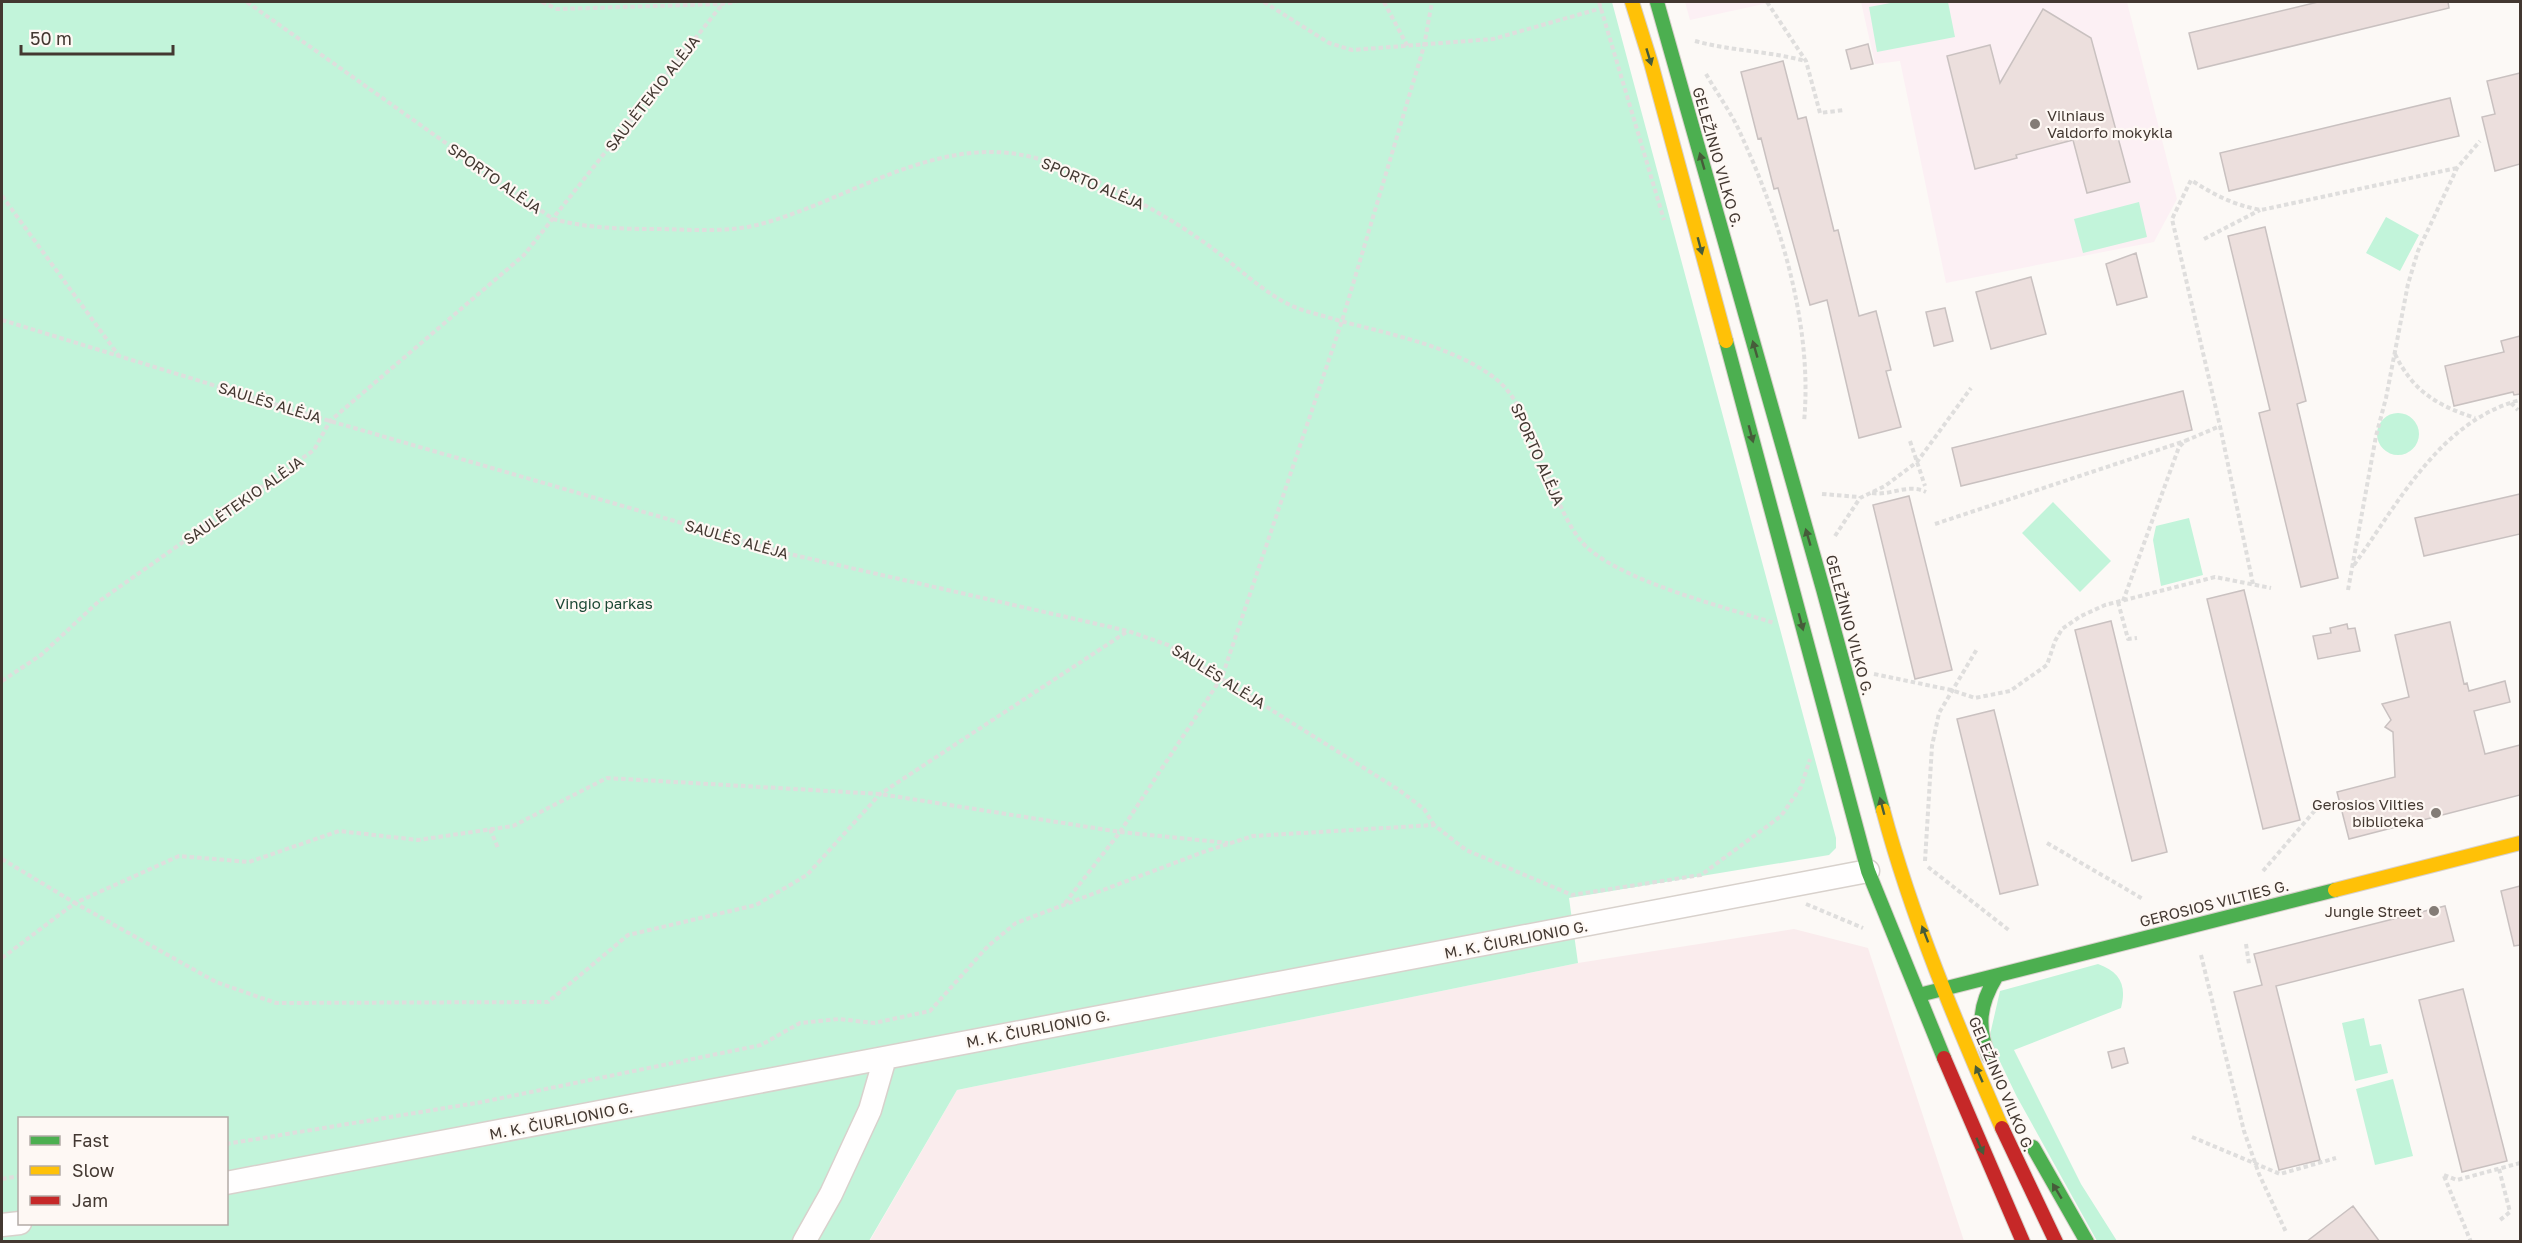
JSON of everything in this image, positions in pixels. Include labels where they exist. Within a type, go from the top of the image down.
[{"type":"main road","points":[[1632,2],[1660,98],[1859,873],[1917,996],[2023,1242]]},
{"type":"main road","name":"GELEŽINIO VILKO G.","points":[[1657,2],[1823,589],[1897,862],[1971,1057],[2056,1242]]},
{"type":"main road","name":"GEROSIOS VILTIES G.","points":[[1917,996],[2520,843]]},
{"type":"main road","points":[[1996,977],[1985,997],[1978,1020],[1979,1033],[1995,1075],[2021,1170]]},
{"type":"main road","points":[[2028,1137],[2087,1242]]},
{"type":"street","name":"M. K. ČIURLIONIO G.","points":[[228,1183],[1859,873]]},
{"type":"street","points":[[804,1242],[831,1194],[870,1110],[885,1058]]},
{"type":"street","points":[[2,1225],[18,1223]]},
{"type":"path","name":"SPORTO ALĖJA","points":[[248,2],[553,219],[579,226],[711,230],[755,225],[791,214],[931,159],[964,153],[1002,153],[1045,161],[1146,205],[1205,243],[1267,292],[1295,308],[1418,342],[1465,361],[1496,380],[1515,401],[1563,511],[1581,540],[1599,558],[1624,572],[1777,624]]},
{"type":"path","points":[[542,2],[557,9],[736,2]]},
{"type":"path","points":[[1264,2],[1329,43],[1352,50],[1493,39],[1602,8],[1599,2]]},
{"type":"path","points":[[1384,2],[1408,47]]},
{"type":"path","points":[[1064,903],[1120,832],[1222,677],[1342,321],[1424,46],[1432,2]]},
{"type":"path","points":[[1767,2],[1806,61],[1820,113],[1844,110]]},
{"type":"path","name":"SAULĖTEKIO ALĖJA","points":[[2,681],[41,655],[98,602],[314,450],[330,421],[524,255],[723,3]]},
{"type":"path","points":[[1686,39],[1719,48],[1784,55],[1806,61]]},
{"type":"path","points":[[1703,68],[1742,136],[1774,218],[1800,319],[1807,392],[1804,425]]},
{"type":"path","points":[[2348,591],[2376,436],[2408,284],[2418,251],[2457,168],[2480,141]]},
{"type":"path","points":[[2204,238],[2261,210],[2457,168]]},
{"type":"path","points":[[2253,584],[2220,426],[2172,219],[2191,180],[2216,196],[2240,206],[2261,210]]},
{"type":"path","points":[[2,196],[120,356]]},
{"type":"path","name":"SAULĖS ALĖJA","points":[[2,320],[330,421],[785,553],[1128,631],[1168,645],[1399,790],[1424,808],[1434,825],[1466,850],[1572,895],[1701,875],[1781,816],[1801,787],[1810,758]]},
{"type":"path","points":[[2395,354],[2405,374],[2423,392],[2447,409],[2475,418]]},
{"type":"path","points":[[1835,536],[1860,498],[1885,486],[1917,462],[1971,388]]},
{"type":"path","points":[[2352,568],[2427,463],[2445,442],[2475,418],[2520,400]]},
{"type":"path","points":[[2511,403],[2518,410]]},
{"type":"path","points":[[1935,524],[2185,441],[2220,426]]},
{"type":"path","points":[[1910,441],[1925,486]]},
{"type":"path","points":[[2137,638],[2128,639],[2120,602],[2179,447],[2185,441]]},
{"type":"path","points":[[1871,492],[1881,494],[1905,488],[1919,488],[1926,492]]},
{"type":"path","points":[[1814,493],[1860,498]]},
{"type":"path","points":[[1870,674],[1951,690],[1975,698],[2010,691],[2047,665],[2055,641],[2062,629],[2082,616],[2120,602],[2215,577],[2271,588]]},
{"type":"path","points":[[2,859],[216,982],[276,1003],[548,1002],[628,935],[756,905],[807,875],[880,794],[1128,631]]},
{"type":"path","points":[[1977,649],[1939,713],[1932,746],[1925,865],[2010,931]]},
{"type":"path","points":[[2,958],[75,903],[179,856],[249,862],[339,831],[418,840],[513,826],[607,778],[880,794],[1120,832],[1231,843]]},
{"type":"path","points":[[2263,871],[2317,808]]},
{"type":"path","points":[[228,1144],[482,1102],[761,1045],[800,1023],[839,1019],[874,1023],[930,1011],[988,946],[1016,923],[1064,903],[1253,836],[1434,825]]},
{"type":"path","points":[[490,829],[498,848]]},
{"type":"path","points":[[2047,843],[2143,899]]},
{"type":"path","points":[[1806,903],[1869,931]]},
{"type":"path","points":[[2246,944],[2249,964]]},
{"type":"path","points":[[2201,955],[2244,1131],[2255,1163],[2286,1232]]},
{"type":"path","points":[[2192,1137],[2280,1174],[2336,1158]]},
{"type":"path","points":[[2471,1242],[2444,1175],[2457,1180],[2520,1163]]},
{"type":"path","points":[[2499,1169],[2510,1212],[2500,1220]]},
{"type":"path","points":[[2,1179],[18,1176]]},
{"type":"shaded area","points":[[1685,2],[1773,2],[1690,20]]},
{"type":"shaded area","name":"Vilniaus Valdorfo mokykla","points":[[1861,2],[2127,2],[2177,199],[2154,242],[1946,283],[1900,61],[1875,64]]},
{"type":"shaded area","points":[[1794,929],[1868,948],[1964,1241],[869,1242],[957,1090],[1578,963]]},
{"type":"green space","name":"Vingio parkas","points":[[2,2],[1612,2],[1836,838],[1836,848],[1829,855],[1569,898],[1578,963],[957,1090],[869,1241],[2,1242]]},
{"type":"green space","points":[[1896,2],[1948,2],[1955,37],[1877,52],[1869,7]]},
{"type":"green space","points":[[2139,202],[2147,237],[2083,253],[2074,219]]},
{"type":"green space","points":[[2386,217],[2419,235],[2400,271],[2366,253]]},
{"type":"green space","points":[[2398,413],[2413,419],[2419,434],[2413,449],[2398,455],[2383,449],[2377,434],[2383,419]]},
{"type":"green space","points":[[2053,502],[2111,561],[2080,592],[2022,533]]},
{"type":"green space","points":[[2189,518],[2203,575],[2161,586],[2153,540],[2156,526]]},
{"type":"green space","points":[[2098,964],[2112,971],[2120,980],[2123,993],[2121,1008],[2014,1050],[2081,1184],[2117,1241],[2097,1241],[2017,1097],[1989,1039],[2000,991]]},
{"type":"green space","points":[[2364,1018],[2370,1046],[2381,1044],[2388,1073],[2355,1081],[2342,1023]]},
{"type":"green space","points":[[2393,1079],[2413,1156],[2375,1165],[2356,1089]]},
{"type":"building","points":[[2318,2],[2448,2],[2449,8],[2198,69],[2189,33]]},
{"type":"building","points":[[2043,9],[2091,38],[2130,182],[2087,193],[2073,140],[1975,169],[1947,56],[1990,45],[2000,83]]},
{"type":"building","points":[[1868,44],[1873,64],[1851,69],[1846,50]]},
{"type":"building","points":[[1783,61],[1798,119],[1806,117],[1834,231],[1838,230],[1859,316],[1876,311],[1891,370],[1886,371],[1901,427],[1859,438],[1827,300],[1810,305],[1778,188],[1774,189],[1761,138],[1758,139],[1741,72]]},
{"type":"building","points":[[2520,73],[2520,164],[2495,171],[2482,117],[2495,114],[2487,81]]},
{"type":"building","points":[[2450,98],[2459,136],[2229,191],[2220,153]]},
{"type":"building","points":[[2265,227],[2306,401],[2297,404],[2338,578],[2301,587],[2259,413],[2270,410],[2228,236]]},
{"type":"building","points":[[2136,253],[2147,297],[2117,305],[2106,264]]},
{"type":"building","points":[[2031,277],[2046,334],[1991,349],[1976,292]]},
{"type":"building","points":[[1945,308],[1953,341],[1934,346],[1926,312]]},
{"type":"building","points":[[2520,336],[2520,394],[2514,395],[2513,392],[2454,406],[2445,366],[2504,352],[2501,341]]},
{"type":"building","points":[[2183,391],[2192,430],[1961,486],[1952,448]]},
{"type":"building","points":[[2520,494],[2520,534],[2424,556],[2415,518]]},
{"type":"building","points":[[1909,496],[1952,670],[1915,679],[1873,505]]},
{"type":"building","points":[[2244,590],[2300,820],[2263,829],[2207,599]]},
{"type":"building","points":[[2111,621],[2167,852],[2132,861],[2075,630]]},
{"type":"building","points":[[2450,622],[2464,684],[2467,683],[2469,691],[2505,681],[2510,702],[2474,711],[2485,754],[2520,745],[2520,795],[2349,839],[2337,792],[2395,777],[2393,732],[2385,727],[2391,720],[2382,704],[2409,697],[2395,635]]},
{"type":"building","points":[[2347,624],[2348,629],[2355,628],[2360,651],[2318,659],[2313,636],[2331,633],[2330,628]]},
{"type":"building","points":[[1994,710],[2038,885],[2000,894],[1957,719]]},
{"type":"building","points":[[2520,886],[2520,945],[2514,946],[2501,891]]},
{"type":"building","points":[[2445,906],[2454,941],[2276,986],[2320,1160],[2279,1170],[2234,992],[2262,985],[2254,954]]},
{"type":"building","points":[[2463,989],[2507,1161],[2462,1172],[2419,1000]]},
{"type":"building","points":[[2124,1048],[2128,1063],[2112,1068],[2108,1052]]},
{"type":"building","points":[[2353,1206],[2380,1242],[2306,1242]]},
{"type":"traffic: fast","points":[[1657,2],[1883,810]]},
{"type":"traffic: fast","points":[[1726,341],[1868,871],[1944,1058]]},
{"type":"traffic: fast","points":[[1919,995],[2335,890]]},
{"type":"traffic: fast","points":[[1989,1057],[1981,1026],[1986,997],[1996,977]]},
{"type":"traffic: fast","points":[[2033,1147],[2087,1242]]},
{"type":"traffic: slow","points":[[1632,2],[1651,63],[1726,341]]},
{"type":"traffic: slow","points":[[1883,810],[1922,931],[1952,1011],[2002,1128]]},
{"type":"traffic: slow","points":[[2335,890],[2520,843]]},
{"type":"traffic: jam","points":[[1944,1058],[2023,1242]]},
{"type":"traffic: jam","points":[[2002,1128],[2056,1242]]},
{"type":"place","name":"Vilniaus Valdorfo mokykla","points":[[2035,124]]},
{"type":"place","name":"Gerosios Vilties biblioteka","points":[[2436,813]]},
{"type":"place","name":"Jungle Street","points":[[2434,911]]}]
